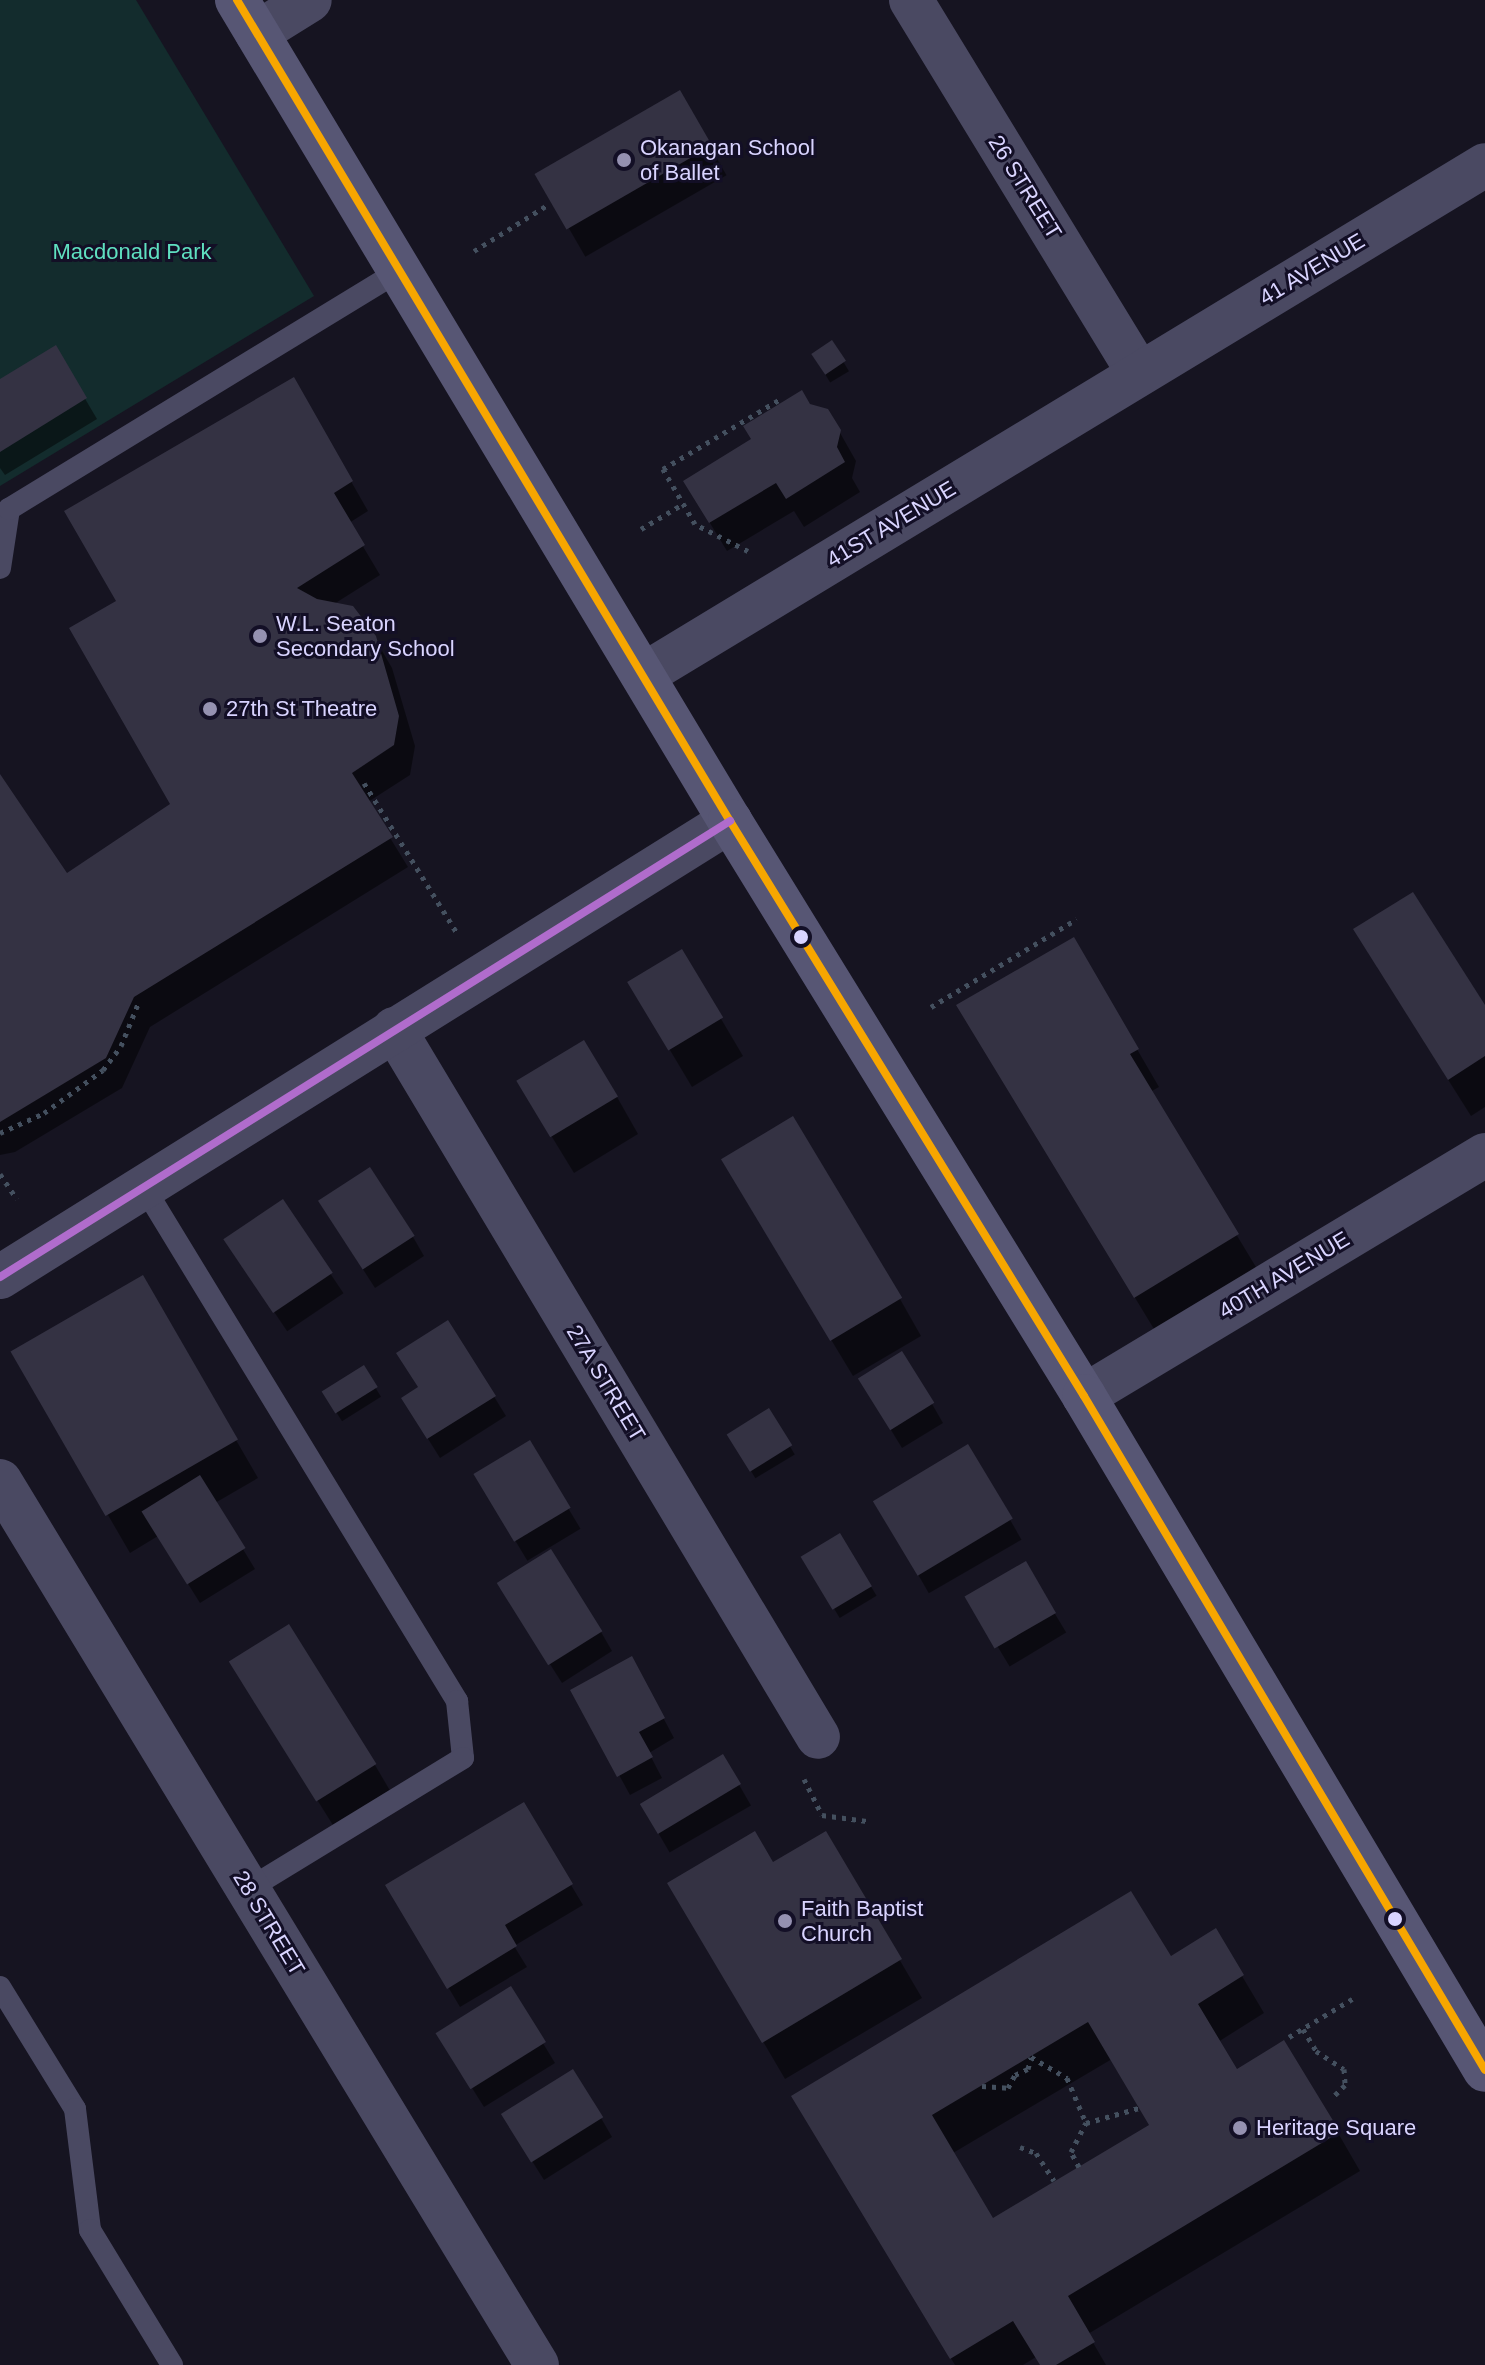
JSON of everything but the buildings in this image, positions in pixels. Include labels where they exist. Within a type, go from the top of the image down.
[{"type":"main road","points":[[247,16],[730,821],[1084,1396],[1485,2070]]},
{"type":"street","points":[[247,16],[310,0]]},
{"type":"street","name":"26 STREET","points":[[911,0],[1139,373]]},
{"type":"street","name":"41 AVENUE","points":[[1139,373],[1485,165]]},
{"type":"street","name":"41ST AVENUE","points":[[643,675],[1139,373]]},
{"type":"street","points":[[0,1277],[730,821]]},
{"type":"street","name":"27A STREET","points":[[394,1029],[818,1737]]},
{"type":"street","name":"40TH AVENUE","points":[[1084,1396],[1485,1155]]},
{"type":"street","name":"28 STREET","points":[[0,1481],[537,2365]]},
{"type":"lane","points":[[0,568],[9,509],[401,270]]},
{"type":"lane","points":[[145,1189],[457,1701],[463,1758],[248,1889]]},
{"type":"lane","points":[[0,1987],[75,2109],[90,2230],[172,2365]]},
{"type":"path","points":[[474,251],[546,206]]},
{"type":"path","points":[[748,551],[695,524],[663,469],[782,398]]},
{"type":"path","points":[[641,529],[683,504]]},
{"type":"path","points":[[364,783],[457,933]]},
{"type":"path","points":[[931,1007],[1077,919]]},
{"type":"path","points":[[0,1133],[44,1113],[103,1070],[121,1046],[138,1004]]},
{"type":"path","points":[[0,1174],[17,1199]]},
{"type":"path","points":[[818,1737],[803,1767],[805,1788],[822,1815],[867,1821]]},
{"type":"path","points":[[1289,2037],[1352,1999]]},
{"type":"path","points":[[1303,2029],[1316,2051],[1344,2069],[1345,2085],[1334,2096]]},
{"type":"path","points":[[982,2086],[1008,2088],[1015,2075],[1028,2069],[1031,2057],[1067,2078],[1086,2123]]},
{"type":"path","points":[[1079,2167],[1071,2152],[1086,2123],[1139,2108]]},
{"type":"path","points":[[1020,2147],[1036,2153],[1054,2181]]},
{"type":"green space","name":"Macdonald Park","points":[[0,0],[136,0],[314,296],[0,486]]},
{"type":"transit line","points":[[237,0],[730,821],[1084,1396],[1485,2070]]},
{"type":"transit line","points":[[0,1277],[730,821]]},
{"type":"place","name":"Okanagan School of Ballet","points":[[624,160]]},
{"type":"place","name":"W.L. Seaton Secondary School","points":[[260,636]]},
{"type":"place","name":"27th St Theatre","points":[[210,709]]},
{"type":"place","name":"Faith Baptist Church","points":[[785,1921]]},
{"type":"place","name":"Heritage Square","points":[[1240,2128]]}]
